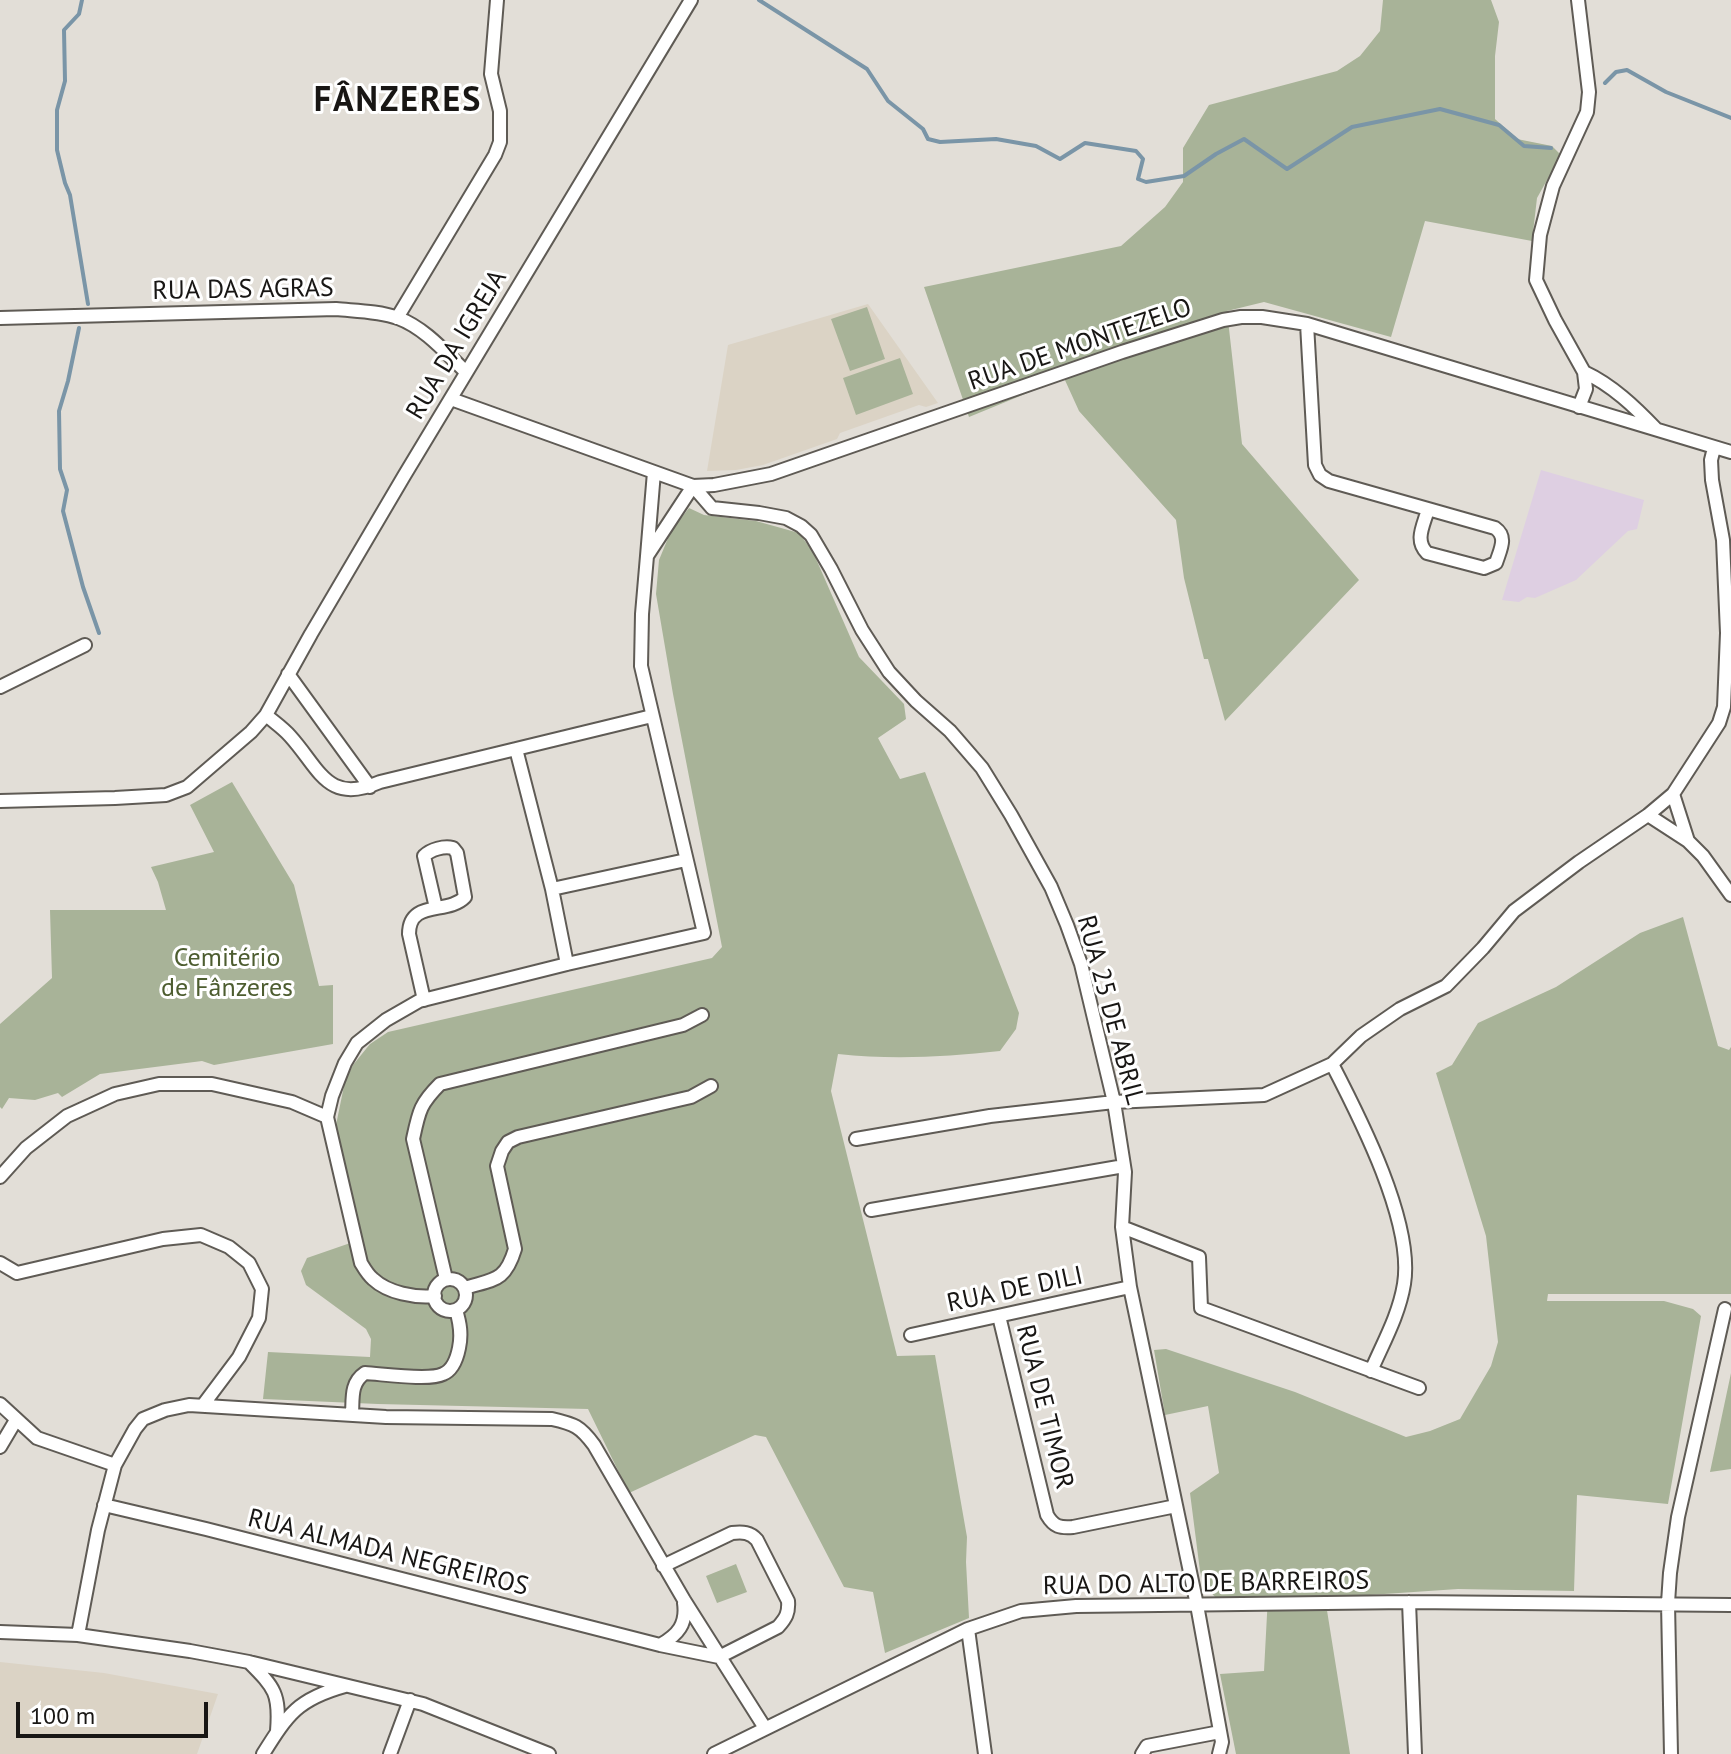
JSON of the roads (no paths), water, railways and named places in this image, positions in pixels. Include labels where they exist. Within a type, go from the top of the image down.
[{"type":"street","points":[[397,318],[500,142],[500,111],[491,74],[497,0]]},
{"type":"street","name":"RUA DA IGREJA","points":[[0,801],[166,795],[187,787],[251,732],[266,715],[390,499],[691,0]]},
{"type":"street","points":[[1578,0],[1589,92],[1587,112],[1553,186],[1540,235],[1536,280],[1584,372],[1586,389],[1579,407]]},
{"type":"street","name":"RUA DAS AGRAS","points":[[0,318],[336,309],[373,312],[397,318],[426,334],[466,372]]},
{"type":"street","name":"RUA DE MONTEZELO","points":[[451,399],[693,486],[714,485],[771,474],[1223,320],[1262,317],[1307,324],[1731,452]]},
{"type":"street","points":[[1307,324],[1315,465],[1320,475],[1329,481],[1428,509],[1495,528],[1501,532],[1503,539],[1496,563],[1484,568],[1427,553],[1419,540],[1428,509]]},
{"type":"street","points":[[1584,372],[1598,378],[1636,408],[1657,430]]},
{"type":"street","points":[[856,1139],[990,1116],[1114,1102],[1264,1095],[1332,1064],[1361,1036],[1400,1009],[1446,986],[1514,911],[1673,794],[1719,723],[1724,707],[1727,633],[1723,540],[1712,480],[1714,448]]},
{"type":"street","points":[[435,1296],[412,1296],[387,1287],[373,1279],[361,1263],[327,1117],[345,1063],[357,1043],[386,1020],[419,1001],[704,933],[641,666],[642,614],[654,472]]},
{"type":"street","points":[[647,556],[693,486]]},
{"type":"street","name":"RUA 25 DE ABRIL","points":[[693,486],[712,508],[786,518],[811,535],[862,630],[889,672],[950,731],[982,768],[1051,887],[1067,925],[1081,964],[1114,1102],[1124,1166],[1122,1227],[1130,1287],[1197,1605],[1222,1742],[1219,1754]]},
{"type":"street","points":[[0,687],[85,645]]},
{"type":"street","points":[[288,674],[370,787]]},
{"type":"street","points":[[266,715],[289,735],[320,775],[336,787],[358,790],[652,716]]},
{"type":"street","points":[[516,749],[552,889],[567,964]]},
{"type":"street","points":[[1673,794],[1688,841]]},
{"type":"street","points":[[1648,815],[1688,841],[1731,895]]},
{"type":"street","points":[[424,1000],[409,926],[418,913],[457,903],[465,897],[457,853],[453,848],[429,851],[424,856],[436,908]]},
{"type":"street","points":[[552,889],[686,860]]},
{"type":"street","points":[[446,1279],[413,1139],[425,1100],[440,1084],[683,1025],[702,1015]]},
{"type":"street","points":[[1332,1064],[1363,1123],[1391,1197],[1404,1243],[1404,1283],[1395,1315],[1371,1371]]},
{"type":"street","points":[[0,1177],[26,1148],[67,1116],[115,1094],[159,1084],[212,1084],[292,1102],[327,1117]]},
{"type":"street","points":[[465,1288],[495,1279],[507,1271],[515,1249],[497,1166],[508,1142],[518,1137],[691,1097],[711,1086]]},
{"type":"street","points":[[871,1210],[1124,1166]]},
{"type":"street","points":[[1122,1227],[1199,1257],[1201,1308],[1419,1388]]},
{"type":"street","points":[[0,1263],[17,1273],[163,1239],[201,1235],[229,1247],[249,1263],[262,1289],[259,1318],[239,1357],[203,1405]]},
{"type":"street","points":[[446,1279],[460,1282],[465,1288],[466,1298],[456,1310],[439,1306],[436,1287],[446,1279]]},
{"type":"street","name":"RUA DE DILI","points":[[911,1335],[1130,1287]]},
{"type":"street","points":[[1671,1754],[1670,1573],[1678,1517],[1725,1309]]},
{"type":"street","points":[[352,1415],[353,1389],[357,1378],[365,1373],[432,1377],[451,1369],[460,1343],[461,1326],[456,1310]]},
{"type":"street","name":"RUA DE TIMOR","points":[[999,1316],[1047,1515],[1052,1524],[1061,1528],[1073,1527],[1176,1506]]},
{"type":"street","points":[[0,1404],[37,1438],[115,1465]]},
{"type":"street","points":[[78,1635],[115,1465],[143,1419],[189,1405],[386,1417],[552,1419],[577,1425],[594,1445],[663,1566],[765,1728]]},
{"type":"street","points":[[0,1447],[16,1420]]},
{"type":"street","name":"RUA ALMADA NEGREIROS","points":[[104,1505],[660,1645],[719,1657]]},
{"type":"street","points":[[663,1566],[732,1533],[752,1534],[757,1540],[788,1601],[788,1611],[778,1627],[719,1657]]},
{"type":"street","points":[[660,1645],[678,1632],[685,1620],[684,1600]]},
{"type":"street","points":[[1409,1602],[1415,1754]]},
{"type":"street","name":"RUA DO ALTO DE BARREIROS","points":[[714,1754],[968,1629],[1021,1611],[1051,1607],[1409,1602],[1731,1605]]},
{"type":"street","points":[[968,1629],[985,1754]]},
{"type":"street","points":[[0,1632],[78,1635],[249,1662],[410,1700],[549,1754]]},
{"type":"street","points":[[249,1662],[268,1681],[276,1695],[279,1711],[277,1731]]},
{"type":"street","points":[[263,1754],[277,1731],[304,1701],[348,1685]]},
{"type":"street","points":[[276,1695],[304,1701]]},
{"type":"street","points":[[390,1754],[410,1700]]},
{"type":"street","points":[[1140,1754],[1147,1746],[1220,1732]]},
{"type":"street","points":[[1181,1740],[1184,1754]]},
{"type":"waterway","points":[[82,0],[79,14],[64,30],[65,81],[57,110],[57,150],[70,195],[88,304]]},
{"type":"waterway","points":[[759,0],[867,69],[888,101],[923,129],[928,139],[940,142],[996,139],[1036,146],[1060,159],[1085,143],[1136,151],[1143,159],[1138,179],[1146,182],[1184,176],[1244,139],[1287,169],[1352,127],[1440,109],[1499,125],[1524,146],[1551,148]]},
{"type":"waterway","points":[[1605,83],[1616,72],[1627,70],[1666,92],[1731,118]]},
{"type":"waterway","points":[[79,328],[59,411],[60,469],[67,490],[63,511],[99,633]]},
{"type":"district","name":"FÂNZERES","points":[[398,101]]},
{"type":"park label","name":"Cemitério de Fânzeres","points":[[227,974]]}]
